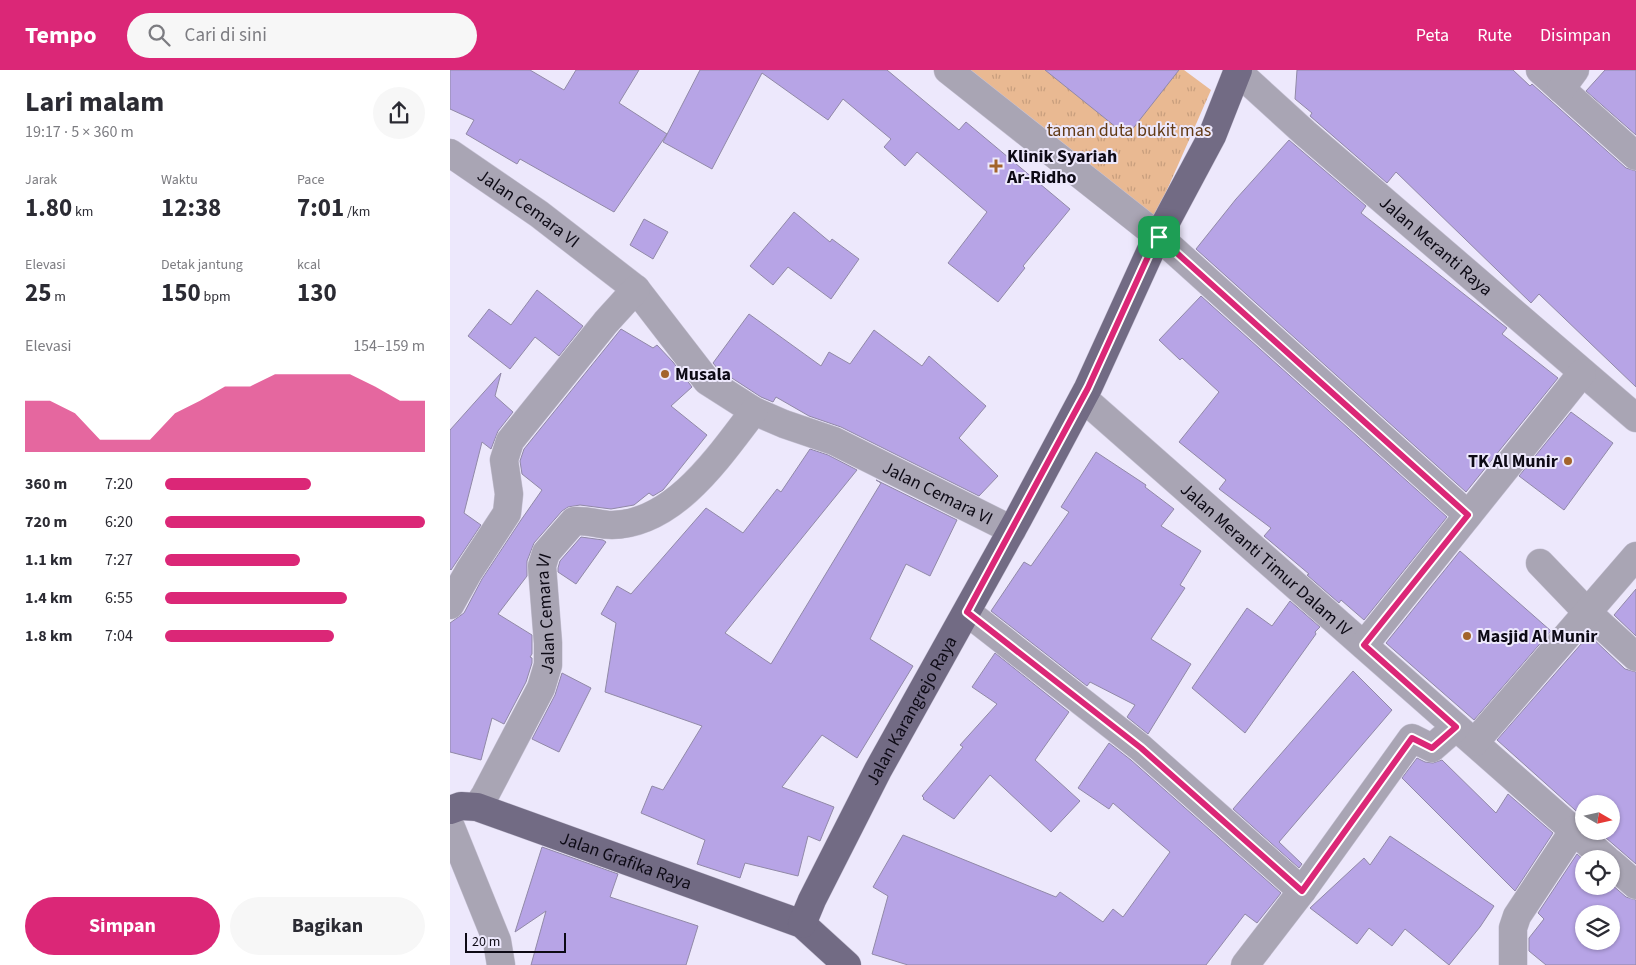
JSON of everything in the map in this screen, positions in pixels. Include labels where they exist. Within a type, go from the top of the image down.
[{"type":"main road","name":"Jalan Karangrejo Raya","points":[[802,924],[812,900],[878,770],[967,612],[1083,398],[1151,250],[1212,136],[1238,70]]},
{"type":"main road","name":"Jalan Grafika Raya","points":[[450,810],[461,806],[477,807],[802,924]]},
{"type":"main road","points":[[802,924],[847,965]]},
{"type":"street","points":[[948,70],[1159,237],[1468,515]]},
{"type":"street","name":"Jalan Meranti Raya","points":[[1238,70],[1305,133],[1636,418]]},
{"type":"street","points":[[1540,70],[1568,80],[1636,156]]},
{"type":"street","name":"Jalan Cemara VI","points":[[450,153],[539,214],[636,289],[707,380],[754,411],[834,442],[1012,530]]},
{"type":"street","points":[[450,605],[469,571],[507,513],[509,494],[504,460],[510,441],[606,322],[636,289]]},
{"type":"street","points":[[1364,645],[1582,373]]},
{"type":"street","name":"Jalan Meranti Timur Dalam IV","points":[[1083,398],[1596,850]]},
{"type":"street","name":"Jalan Cemara VI","points":[[477,807],[541,688],[548,665],[542,566],[546,553],[574,521],[586,520],[611,525],[650,517],[676,499],[710,468],[754,411]]},
{"type":"street","points":[[1245,965],[1302,891],[1412,738],[1432,748],[1466,735],[1588,613],[1636,556]]},
{"type":"street","points":[[1540,563],[1588,613],[1636,656]]},
{"type":"street","points":[[967,612],[1141,748],[1302,891]]},
{"type":"street","points":[[450,825],[497,941],[501,965]]},
{"type":"street","points":[[1513,965],[1513,928],[1517,916],[1574,830]]},
{"type":"street","points":[[1620,871],[1636,885]]},
{"type":"green space","name":"taman duta bukit mas","points":[[959,70],[1184,70],[1211,90],[1152,224]]},
{"type":"building","points":[[450,70],[530,70],[564,90],[576,70],[639,70],[619,103],[667,134],[614,212],[520,159],[517,164],[466,134],[474,120],[450,109]]},
{"type":"building","points":[[700,70],[887,70],[959,130],[966,122],[1070,209],[1023,266],[1025,268],[998,302],[948,263],[987,212],[917,152],[905,166],[884,147],[891,139],[843,99],[828,120],[762,73],[712,169],[663,142]]},
{"type":"building","points":[[1045,70],[1179,70],[1127,136]]},
{"type":"building","points":[[1297,70],[1513,70],[1530,86],[1532,84],[1626,168],[1636,171],[1636,387],[1539,294],[1531,303],[1396,172],[1387,183],[1310,116],[1312,113],[1295,99]]},
{"type":"building","points":[[1605,70],[1636,70],[1636,135],[1586,91]]},
{"type":"building","points":[[1289,140],[1366,206],[1361,213],[1507,328],[1502,334],[1558,378],[1466,492],[1196,249],[1236,199]]},
{"type":"building","points":[[794,212],[830,242],[832,239],[859,259],[831,299],[788,267],[773,285],[750,266]]},
{"type":"building","points":[[644,219],[668,232],[653,259],[630,245]]},
{"type":"building","points":[[537,290],[583,326],[559,356],[535,337],[510,369],[468,336],[489,309],[511,325]]},
{"type":"building","points":[[1201,296],[1447,517],[1364,620],[1341,600],[1339,603],[1307,575],[1309,574],[1264,536],[1271,528],[1219,489],[1226,480],[1179,442],[1219,392],[1159,340]]},
{"type":"building","points":[[749,314],[821,366],[829,352],[850,364],[874,330],[922,366],[929,356],[986,406],[959,438],[998,476],[979,496],[841,427],[809,416],[776,397],[773,402],[761,397],[718,369],[713,363]]},
{"type":"building","points":[[621,329],[653,348],[657,345],[673,362],[692,387],[671,406],[707,435],[663,490],[653,496],[649,493],[634,505],[611,509],[580,505],[568,507],[562,511],[534,543],[527,561],[527,576],[498,614],[532,635],[532,654],[530,657],[532,658],[532,663],[526,682],[504,724],[492,718],[481,760],[450,752],[450,623],[464,613],[482,579],[542,490],[522,474],[520,461],[524,449]]},
{"type":"building","points":[[501,373],[495,396],[513,412],[498,431],[491,449],[482,442],[464,513],[481,525],[451,570],[450,430]]},
{"type":"building","name":"TK Al Munir","points":[[1571,412],[1613,443],[1564,510],[1519,476]]},
{"type":"building","points":[[810,449],[828,455],[857,470],[725,633],[771,664],[881,483],[876,480],[957,520],[930,576],[906,564],[870,639],[913,666],[857,758],[822,735],[782,787],[834,807],[820,841],[808,836],[798,876],[745,863],[740,878],[697,864],[705,840],[641,813],[652,786],[663,790],[702,726],[605,692],[616,623],[601,614],[617,586],[631,594],[706,508],[743,533],[777,489],[781,492]]},
{"type":"building","points":[[1096,452],[1146,485],[1145,487],[1174,509],[1161,526],[1201,551],[1180,585],[1185,588],[1151,639],[1191,664],[1148,734],[1127,717],[1135,705],[1090,682],[1087,686],[991,611],[1024,562],[1031,566],[1069,512],[1061,507]]},
{"type":"building","points":[[581,537],[606,542],[576,584],[558,572],[558,568],[560,561]]},
{"type":"building","name":"Masjid Al Munir","points":[[1460,551],[1551,631],[1474,720],[1386,643]]},
{"type":"building","points":[[1636,589],[1636,636],[1614,615]]},
{"type":"building","points":[[1290,601],[1320,627],[1245,733],[1192,688],[1247,608],[1272,626]]},
{"type":"building","points":[[1589,635],[1625,669],[1636,672],[1636,864],[1608,840],[1620,840],[1620,795],[1575,795],[1575,810],[1497,740]]},
{"type":"building","points":[[995,653],[1069,712],[1035,760],[1080,801],[1051,832],[990,775],[954,819],[923,799],[922,796],[963,747],[960,745],[997,704],[972,687]]},
{"type":"building","points":[[1353,671],[1392,710],[1279,842],[1302,864],[1299,868],[1233,809]]},
{"type":"building","points":[[562,673],[591,688],[559,752],[532,739],[555,695]]},
{"type":"building","points":[[1109,743],[1131,760],[1281,893],[1257,923],[1245,914],[1206,965],[908,965],[872,954],[888,896],[873,887],[903,835],[1056,897],[1060,892],[1103,922],[1113,909],[1123,917],[1170,852],[1113,803],[1109,809],[1078,788]]},
{"type":"building","points":[[1417,758],[1433,763],[1442,760],[1496,813],[1508,794],[1553,833],[1515,891],[1402,778]]},
{"type":"building","points":[[1390,836],[1494,906],[1480,927],[1449,965],[1405,929],[1392,946],[1369,928],[1357,944],[1310,908],[1364,858],[1370,865]]},
{"type":"building","points":[[542,847],[618,874],[610,897],[698,926],[686,965],[531,965],[546,911],[515,932]]},
{"type":"building","points":[[1575,857],[1575,895],[1620,895],[1620,892],[1626,897],[1636,900],[1636,965],[1546,965],[1529,951],[1529,938],[1544,919],[1538,913]]},
{"type":"place","name":"Klinik Syariah Ar-Ridho","points":[[996,166]]},
{"type":"place","name":"Musala","points":[[665,374]]},
{"type":"place","name":"TK Al Munir","points":[[1568,461]]},
{"type":"place","name":"Masjid Al Munir","points":[[1467,636]]},
{"type":"route","points":[[1159,237],[1468,515],[1364,645],[1456,727],[1432,748],[1412,738],[1302,891],[1141,748],[967,612],[1088,388],[1151,250],[1159,237]]}]
